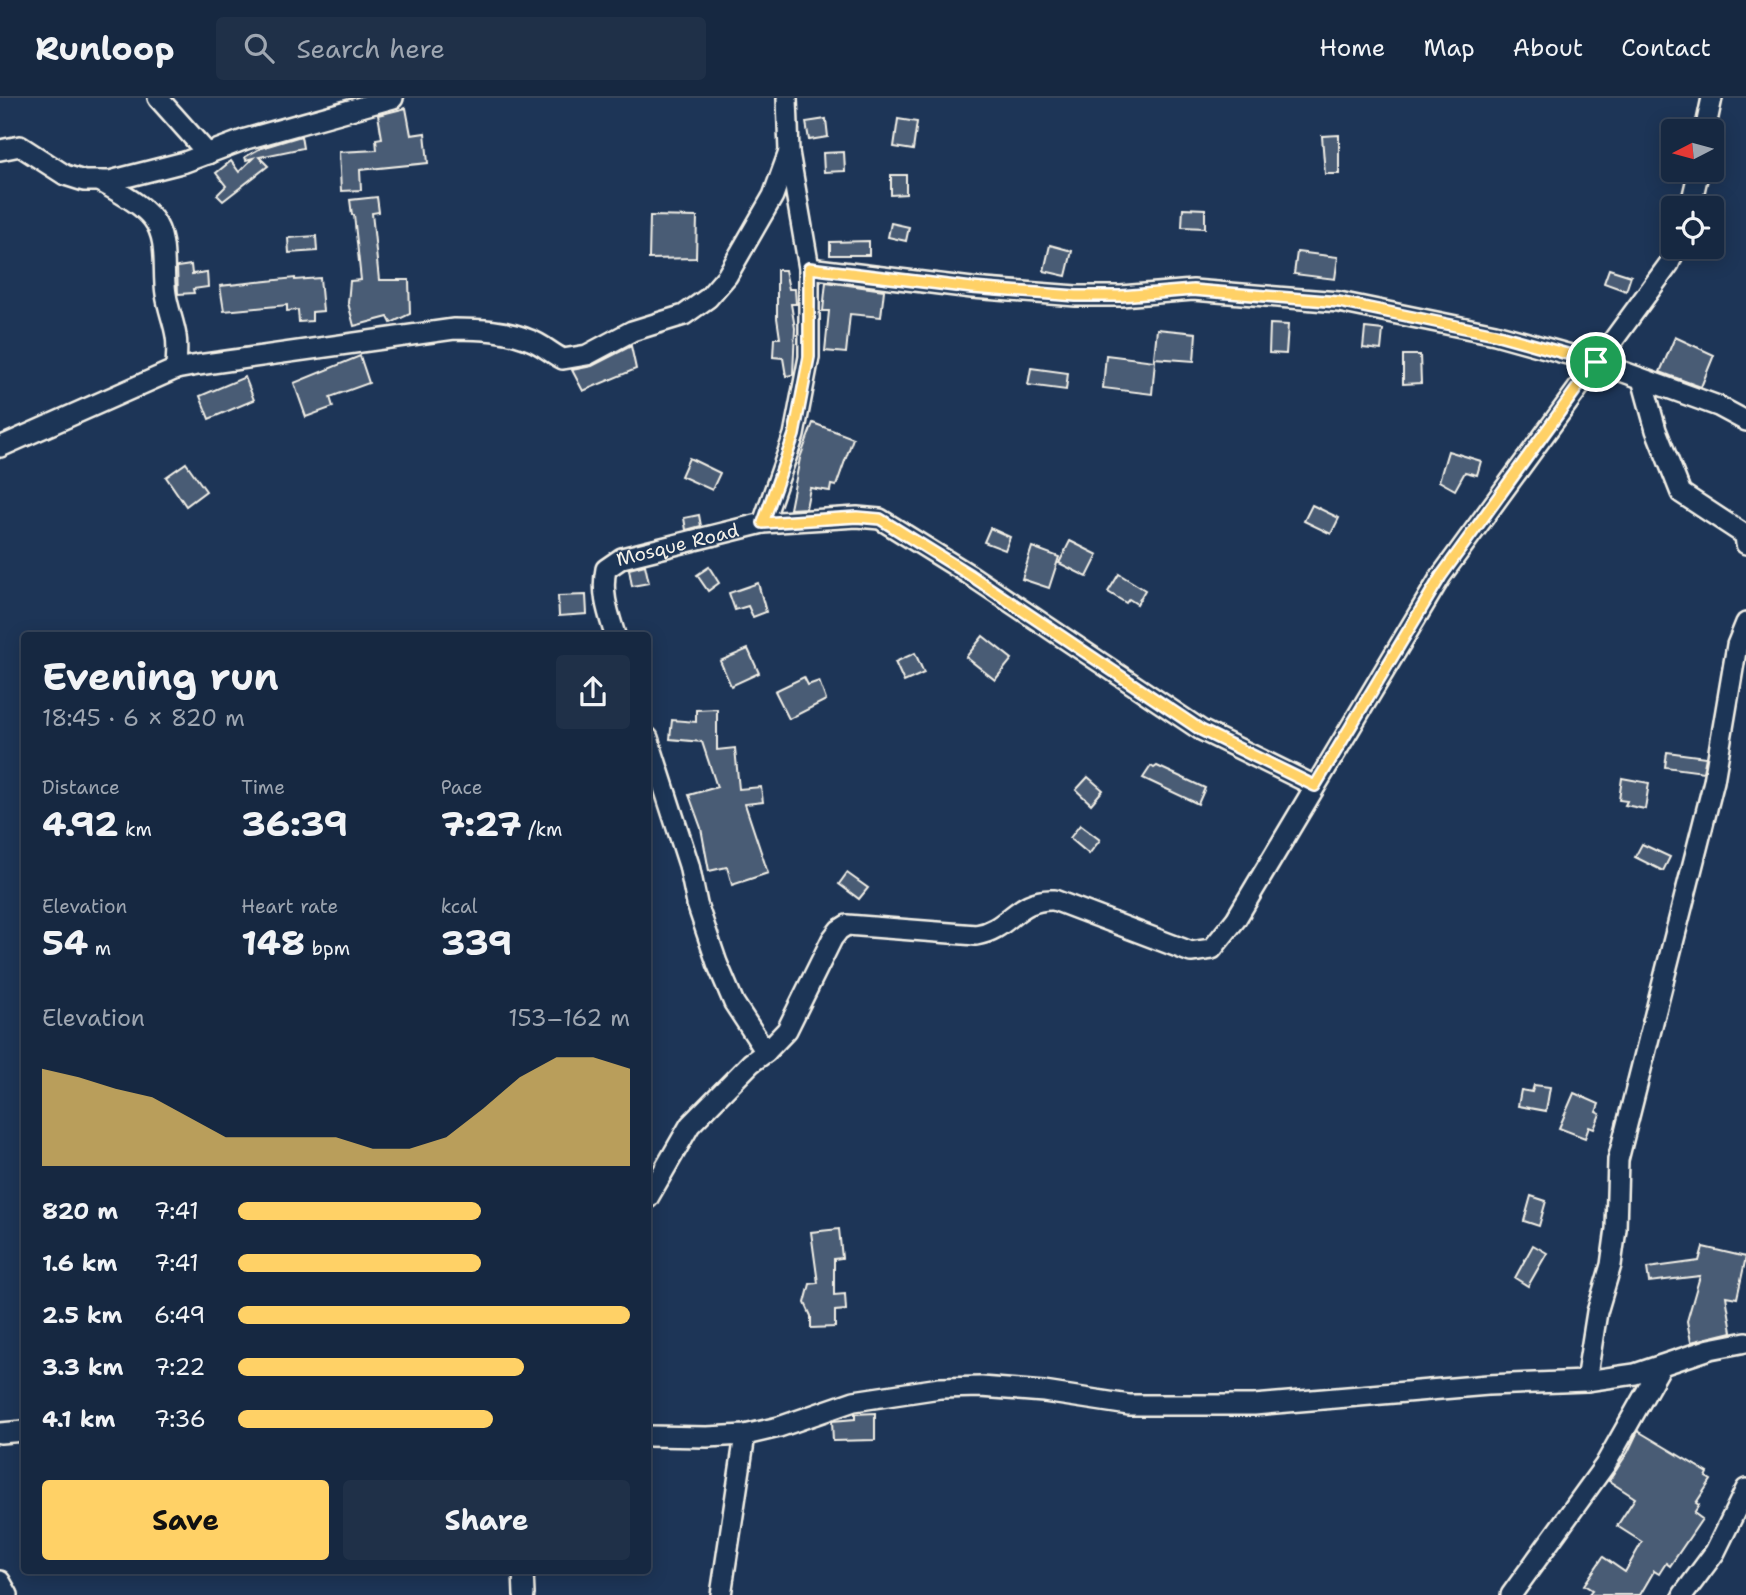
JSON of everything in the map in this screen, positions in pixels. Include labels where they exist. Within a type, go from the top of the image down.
[{"type":"street","points":[[158,98],[208,153]]},
{"type":"street","points":[[0,150],[20,146],[65,175],[84,181],[100,181],[144,174],[246,139],[393,98]]},
{"type":"street","name":"Mosque Road","points":[[614,632],[605,602],[603,584],[606,569],[622,558],[763,523],[794,435],[809,357],[809,268],[789,152],[787,98]]},
{"type":"street","points":[[1708,119],[1712,98]]},
{"type":"street","points":[[0,447],[176,369],[454,329],[486,329],[509,333],[532,340],[563,359],[587,355],[632,331],[684,315],[708,298],[727,276],[773,196],[789,152]]},
{"type":"street","points":[[100,181],[153,219],[160,231],[164,248],[165,291],[177,337],[176,369]]},
{"type":"street","points":[[651,1193],[690,1125],[787,1030],[832,939],[847,925],[976,935],[990,933],[1019,909],[1044,899],[1054,900],[1191,952],[1212,949],[1236,919],[1441,576],[1671,259]]},
{"type":"street","points":[[809,268],[972,288],[1076,296],[1121,296],[1193,290],[1339,302],[1495,334],[1596,362],[1718,407],[1746,421]]},
{"type":"street","points":[[1642,379],[1656,430],[1681,493],[1745,534],[1746,544]]},
{"type":"street","points":[[763,523],[857,517],[880,519],[970,575],[1201,730],[1315,786]]},
{"type":"street","points":[[1586,1381],[1597,1312],[1613,1253],[1618,1160],[1714,781],[1737,645],[1746,623]]},
{"type":"street","points":[[651,747],[717,964],[734,1003],[766,1052]]},
{"type":"street","points":[[651,1436],[707,1437],[745,1434],[779,1427],[854,1401],[940,1388],[981,1387],[1044,1392],[1129,1405],[1254,1405],[1488,1385],[1586,1381],[1627,1376],[1710,1349],[1746,1342]]},
{"type":"street","points":[[1511,1595],[1605,1465],[1661,1366]]},
{"type":"street","points":[[0,1433],[21,1431]]},
{"type":"street","points":[[721,1595],[745,1434]]},
{"type":"street","points":[[1684,1595],[1715,1552],[1746,1489]]},
{"type":"street","points":[[523,1574],[524,1595]]},
{"type":"street","points":[[0,1581],[8,1595]]},
{"type":"building","points":[[406,108],[411,135],[425,133],[428,163],[360,170],[361,190],[341,191],[339,152],[377,150],[376,139],[382,138],[378,115]]},
{"type":"building","points":[[826,119],[828,137],[809,140],[806,122]]},
{"type":"building","points":[[898,119],[917,122],[913,150],[894,147]]},
{"type":"building","points":[[1339,135],[1339,174],[1325,174],[1322,136]]},
{"type":"building","points":[[301,136],[303,148],[259,157],[268,166],[223,201],[217,195],[226,186],[216,173],[231,161],[239,172],[253,158],[246,160],[245,157],[261,148]]},
{"type":"building","points":[[844,152],[845,171],[824,172],[823,153]]},
{"type":"building","points":[[891,175],[906,175],[906,194],[891,195]]},
{"type":"building","points":[[377,197],[379,212],[372,213],[379,280],[409,280],[410,314],[391,323],[388,317],[354,326],[348,303],[350,281],[361,280],[350,200]]},
{"type":"building","points":[[1183,208],[1205,209],[1205,228],[1182,227]]},
{"type":"building","points":[[650,216],[697,217],[696,258],[649,259]]},
{"type":"building","points":[[891,223],[909,227],[906,241],[888,237]]},
{"type":"building","points":[[316,236],[317,251],[289,253],[288,238]]},
{"type":"building","points":[[869,241],[869,255],[830,255],[830,242]]},
{"type":"building","points":[[1050,245],[1072,251],[1066,276],[1044,271]]},
{"type":"building","points":[[1297,252],[1338,257],[1335,279],[1294,274]]},
{"type":"building","points":[[191,265],[192,274],[207,272],[208,287],[193,289],[194,293],[178,294],[177,267]]},
{"type":"building","points":[[1609,269],[1631,276],[1626,291],[1604,283]]},
{"type":"building","points":[[777,270],[785,270],[789,289],[795,289],[796,304],[791,304],[795,328],[793,375],[786,376],[783,358],[773,357],[774,338],[780,338],[777,318]]},
{"type":"building","points":[[320,278],[323,311],[312,312],[312,321],[299,322],[298,310],[287,311],[287,305],[224,311],[220,286]]},
{"type":"building","points":[[826,282],[884,290],[881,317],[850,314],[846,353],[825,351],[829,311],[823,311]]},
{"type":"building","points":[[1270,324],[1288,325],[1286,354],[1269,353]]},
{"type":"building","points":[[1365,328],[1383,330],[1381,350],[1363,348]]},
{"type":"building","points":[[1157,329],[1196,333],[1194,361],[1154,358]]},
{"type":"building","points":[[1675,337],[1714,355],[1701,387],[1660,372]]},
{"type":"building","points":[[631,346],[636,369],[583,391],[572,370],[592,366]]},
{"type":"building","points":[[1106,355],[1155,361],[1152,394],[1103,388]]},
{"type":"building","points":[[1403,355],[1420,355],[1421,383],[1403,384]]},
{"type":"building","points":[[360,356],[369,383],[330,397],[333,407],[306,417],[294,383]]},
{"type":"building","points":[[1031,368],[1068,373],[1066,390],[1028,385]]},
{"type":"building","points":[[245,377],[254,400],[209,419],[200,396]]},
{"type":"building","points":[[813,423],[853,438],[836,486],[831,485],[830,491],[810,488],[806,508],[790,509],[800,458]]},
{"type":"building","points":[[1448,451],[1481,461],[1477,475],[1465,472],[1455,490],[1439,481]]},
{"type":"building","points":[[689,458],[720,473],[712,490],[681,476]]},
{"type":"building","points":[[186,463],[206,491],[186,506],[166,477]]},
{"type":"building","points":[[1312,505],[1339,518],[1331,534],[1304,521]]},
{"type":"building","points":[[699,515],[701,526],[686,530],[684,518]]},
{"type":"building","points":[[990,528],[1010,537],[1005,550],[984,542]]},
{"type":"building","points":[[1070,541],[1098,555],[1087,577],[1059,563]]},
{"type":"building","points":[[1032,547],[1059,557],[1049,588],[1022,579]]},
{"type":"building","points":[[645,565],[649,583],[632,586],[629,569]]},
{"type":"building","points":[[709,567],[719,583],[708,591],[697,575]]},
{"type":"building","points":[[1119,574],[1145,590],[1137,604],[1129,599],[1126,603],[1108,592]]},
{"type":"building","points":[[758,583],[766,612],[753,617],[748,606],[735,610],[729,593]]},
{"type":"building","points":[[586,595],[587,614],[559,616],[558,596]]},
{"type":"building","points":[[983,636],[1012,659],[995,680],[966,657]]},
{"type":"building","points":[[748,649],[759,673],[731,686],[720,661]]},
{"type":"building","points":[[915,653],[924,673],[904,682],[895,662]]},
{"type":"building","points":[[804,677],[808,685],[819,681],[826,700],[789,719],[775,691]]},
{"type":"building","points":[[717,709],[717,750],[735,748],[739,789],[761,787],[763,802],[745,804],[768,873],[732,885],[727,867],[709,871],[701,828],[689,795],[717,787],[702,742],[670,739],[672,720],[696,722],[696,710]]},
{"type":"building","points":[[1667,752],[1706,757],[1703,772],[1665,767]]},
{"type":"building","points":[[1151,766],[1157,766],[1205,788],[1198,804],[1143,778]]},
{"type":"building","points":[[1088,777],[1103,790],[1091,804],[1076,790]]},
{"type":"building","points":[[1622,778],[1649,783],[1645,809],[1625,805],[1627,801],[1619,800]]},
{"type":"building","points":[[1080,825],[1100,840],[1089,854],[1070,838]]},
{"type":"building","points":[[1642,844],[1670,857],[1663,871],[1635,857]]},
{"type":"building","points":[[847,873],[868,888],[859,899],[839,884]]},
{"type":"building","points":[[1534,1085],[1550,1087],[1546,1111],[1518,1106],[1521,1090],[1532,1092]]},
{"type":"building","points":[[1574,1093],[1599,1104],[1596,1112],[1600,1114],[1594,1129],[1589,1127],[1585,1138],[1559,1128]]},
{"type":"building","points":[[1531,1196],[1546,1201],[1539,1226],[1524,1221]]},
{"type":"building","points":[[839,1229],[842,1258],[834,1259],[834,1295],[845,1294],[846,1310],[835,1311],[835,1327],[811,1328],[811,1316],[805,1303],[810,1284],[818,1283],[811,1232]]},
{"type":"building","points":[[1533,1245],[1547,1253],[1528,1286],[1515,1278]]},
{"type":"building","points":[[1703,1247],[1746,1257],[1737,1298],[1726,1296],[1732,1332],[1691,1342],[1687,1321],[1700,1276],[1649,1282],[1647,1268],[1699,1261]]},
{"type":"building","points":[[875,1413],[875,1440],[833,1441],[832,1421],[855,1419],[855,1414]]},
{"type":"building","points":[[1638,1431],[1708,1473],[1706,1477],[1711,1480],[1696,1503],[1699,1505],[1694,1513],[1702,1519],[1670,1566],[1666,1563],[1659,1574],[1654,1571],[1640,1595],[1588,1595],[1592,1590],[1584,1585],[1603,1557],[1625,1572],[1642,1542],[1617,1526],[1635,1498],[1609,1481]]},
{"type":"route","points":[[809,268],[972,288],[1076,296],[1121,296],[1193,290],[1339,302],[1495,334],[1596,362],[1441,576],[1315,786],[1201,730],[970,575],[880,519],[857,517],[763,523],[794,435],[809,357],[809,268]]}]
